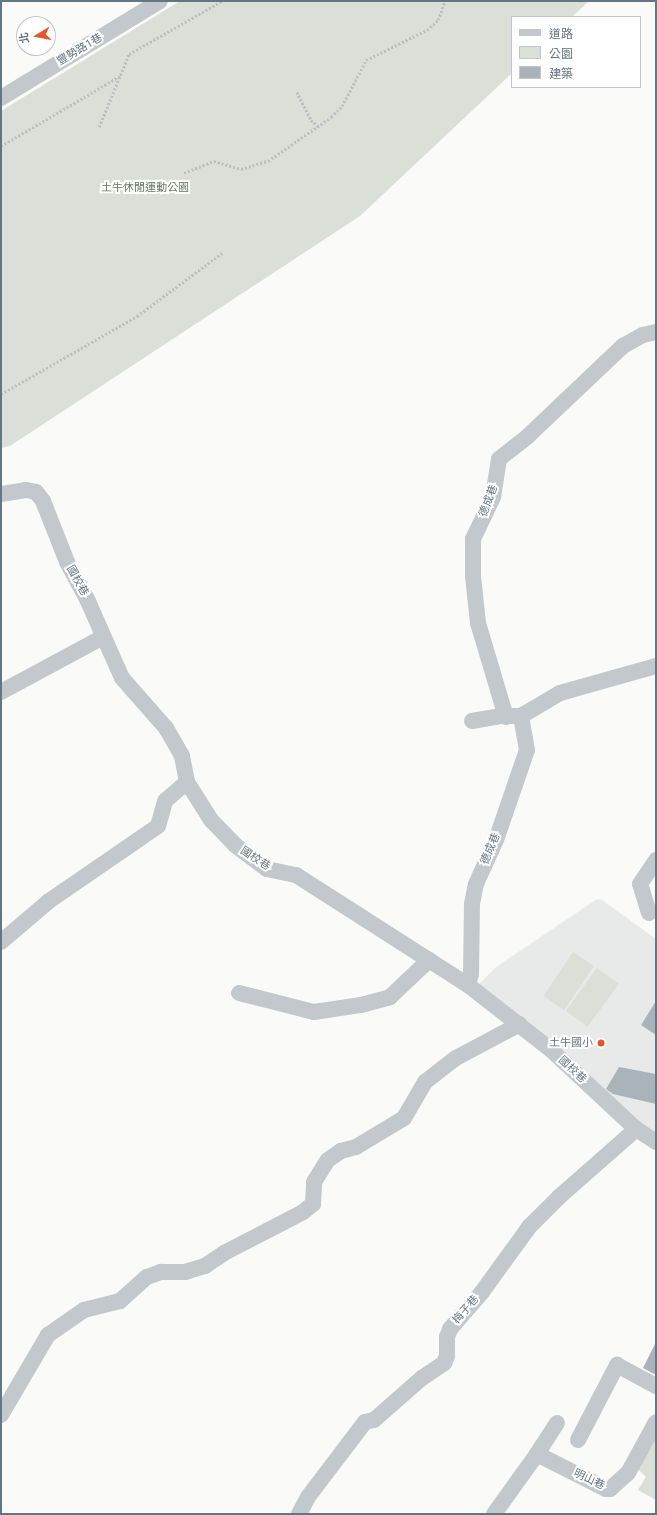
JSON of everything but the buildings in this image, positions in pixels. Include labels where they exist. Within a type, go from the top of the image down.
[{"type":"street","name":"豐勢路1巷","points":[[1,98],[160,1]]},
{"type":"street","name":"德成巷","points":[[468,985],[471,974],[472,904],[476,884],[496,840],[527,750],[478,624],[472,576],[473,539],[493,497],[499,459],[623,346],[643,335],[656,332]]},
{"type":"street","name":"國校巷","points":[[1,494],[26,490],[36,492],[43,501],[61,549],[87,599],[122,678],[166,728],[182,756],[187,782],[211,820],[235,845],[267,869],[296,875],[468,985],[520,1024],[636,1129],[656,1142]]},
{"type":"street","points":[[1,692],[103,636]]},
{"type":"street","points":[[472,721],[513,716],[560,693],[656,666]]},
{"type":"street","points":[[1,942],[49,901],[158,826],[165,801],[187,782]]},
{"type":"street","points":[[649,913],[640,884],[656,860]]},
{"type":"street","points":[[239,993],[314,1012],[361,1005],[390,997],[429,960]]},
{"type":"street","points":[[1,1415],[48,1335],[84,1310],[120,1301],[147,1277],[161,1272],[185,1272],[204,1266],[224,1253],[303,1212],[313,1204],[314,1182],[328,1160],[341,1151],[356,1147],[404,1118],[425,1082],[456,1058],[520,1024]]},
{"type":"street","name":"梅子巷","points":[[299,1514],[308,1497],[365,1422],[374,1420],[422,1378],[444,1363],[447,1356],[447,1336],[450,1329],[482,1292],[530,1227],[559,1197],[636,1129]]},
{"type":"street","points":[[578,1440],[618,1365],[656,1386]]},
{"type":"street","name":"明山巷","points":[[537,1454],[606,1489],[610,1489],[628,1473],[656,1422]]},
{"type":"street","points":[[494,1514],[537,1454],[557,1423]]},
{"type":"path","points":[[99,127],[129,54],[222,1]]},
{"type":"path","points":[[184,173],[214,161],[241,169],[258,166],[319,127],[342,106],[366,60],[427,30],[438,20],[445,1]]},
{"type":"path","points":[[1,146],[120,76]]},
{"type":"path","points":[[297,92],[311,120],[319,127]]},
{"type":"path","points":[[1,394],[138,316],[222,253]]},
{"type":"shaded area","name":"土牛國小","points":[[597,899],[602,900],[656,939],[656,1135],[638,1124],[476,987],[496,967]]},
{"type":"green space","name":"土牛休閒運動公園","points":[[180,1],[589,1],[573,16],[511,16],[511,74],[360,216],[10,446],[1,448],[1,111]]},
{"type":"green space","points":[[573,952],[594,966],[564,1010],[543,996]]},
{"type":"green space","points":[[597,968],[619,984],[588,1027],[566,1011]]},
{"type":"green space","points":[[653,1439],[656,1441],[656,1500],[638,1490],[646,1477],[638,1469]]},
{"type":"place","name":"土牛國小","points":[[601,1043]]}]
